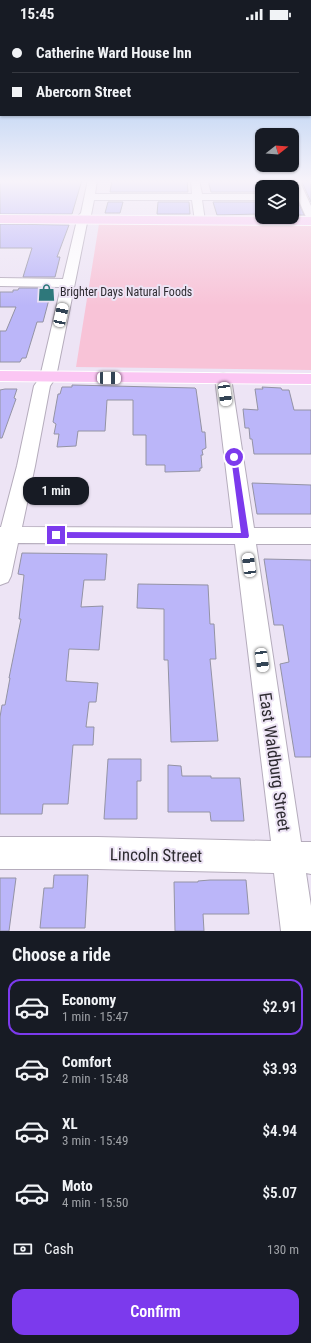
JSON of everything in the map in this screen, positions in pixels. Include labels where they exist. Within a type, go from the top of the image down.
[{"type":"main road","points":[[0,376],[311,379]]},
{"type":"street","points":[[0,576],[5,535],[26,466],[42,386],[48,377],[82,222]]},
{"type":"street","points":[[0,282],[68,285]]},
{"type":"street","name":"East Waldburg Street","points":[[223,378],[245,536],[300,858],[298,931]]},
{"type":"street","points":[[5,535],[311,536]]},
{"type":"street","name":"Lincoln Street","points":[[0,853],[98,853],[300,858]]},
{"type":"shaded area","points":[[99,224],[311,225],[311,370],[76,367]]},
{"type":"building","points":[[0,224],[69,225],[57,257],[60,257],[55,277],[23,277],[32,248],[0,248]]},
{"type":"building","points":[[19,288],[52,288],[43,322],[37,322],[26,358],[22,358],[20,362],[0,362],[0,331],[6,331],[16,307],[0,307],[0,292],[13,292],[13,290],[18,290]]},
{"type":"building","points":[[72,385],[195,388],[202,432],[205,432],[206,448],[202,450],[203,455],[201,455],[202,468],[200,468],[200,471],[165,472],[165,465],[146,465],[146,435],[133,435],[133,400],[107,400],[105,431],[78,431],[76,446],[57,447],[59,434],[54,434],[56,424],[53,422],[58,394],[60,394],[62,387],[72,387]]},
{"type":"building","points":[[262,387],[289,390],[294,410],[311,410],[311,454],[254,454],[249,428],[245,428],[243,409],[258,410],[255,389],[263,389]]},
{"type":"building","points":[[17,389],[14,398],[16,399],[2,438],[0,438],[0,390]]},
{"type":"building","points":[[252,483],[311,485],[311,514],[257,514]]},
{"type":"building","points":[[22,553],[107,554],[105,580],[84,580],[81,607],[103,606],[99,650],[69,649],[66,681],[98,683],[96,702],[89,702],[86,727],[94,727],[93,745],[73,745],[68,804],[43,804],[42,814],[0,814],[0,717],[2,705],[5,705],[21,619],[19,619],[24,575],[18,574]]},
{"type":"building","points":[[264,559],[311,560],[311,757],[295,757],[280,664],[289,662],[283,625],[274,625]]},
{"type":"building","points":[[138,584],[208,585],[210,624],[214,624],[216,659],[210,659],[218,741],[171,742],[168,660],[164,660],[164,609],[137,608]]},
{"type":"building","points":[[108,759],[141,759],[141,781],[137,781],[137,819],[104,819]]},
{"type":"building","points":[[168,765],[181,766],[182,776],[240,778],[244,821],[211,821],[210,812],[168,812]]},
{"type":"building","points":[[54,875],[88,875],[85,928],[40,928],[44,888],[53,888]]},
{"type":"building","points":[[0,878],[16,878],[9,931],[0,931]]},
{"type":"building","points":[[210,880],[246,880],[249,914],[203,914],[204,931],[175,931],[174,882],[198,882]]},
{"type":"place","name":"Brighter Days Natural Foods","points":[[47,292]]},
{"type":"route","points":[[56,535],[245,536],[234,457]]}]
